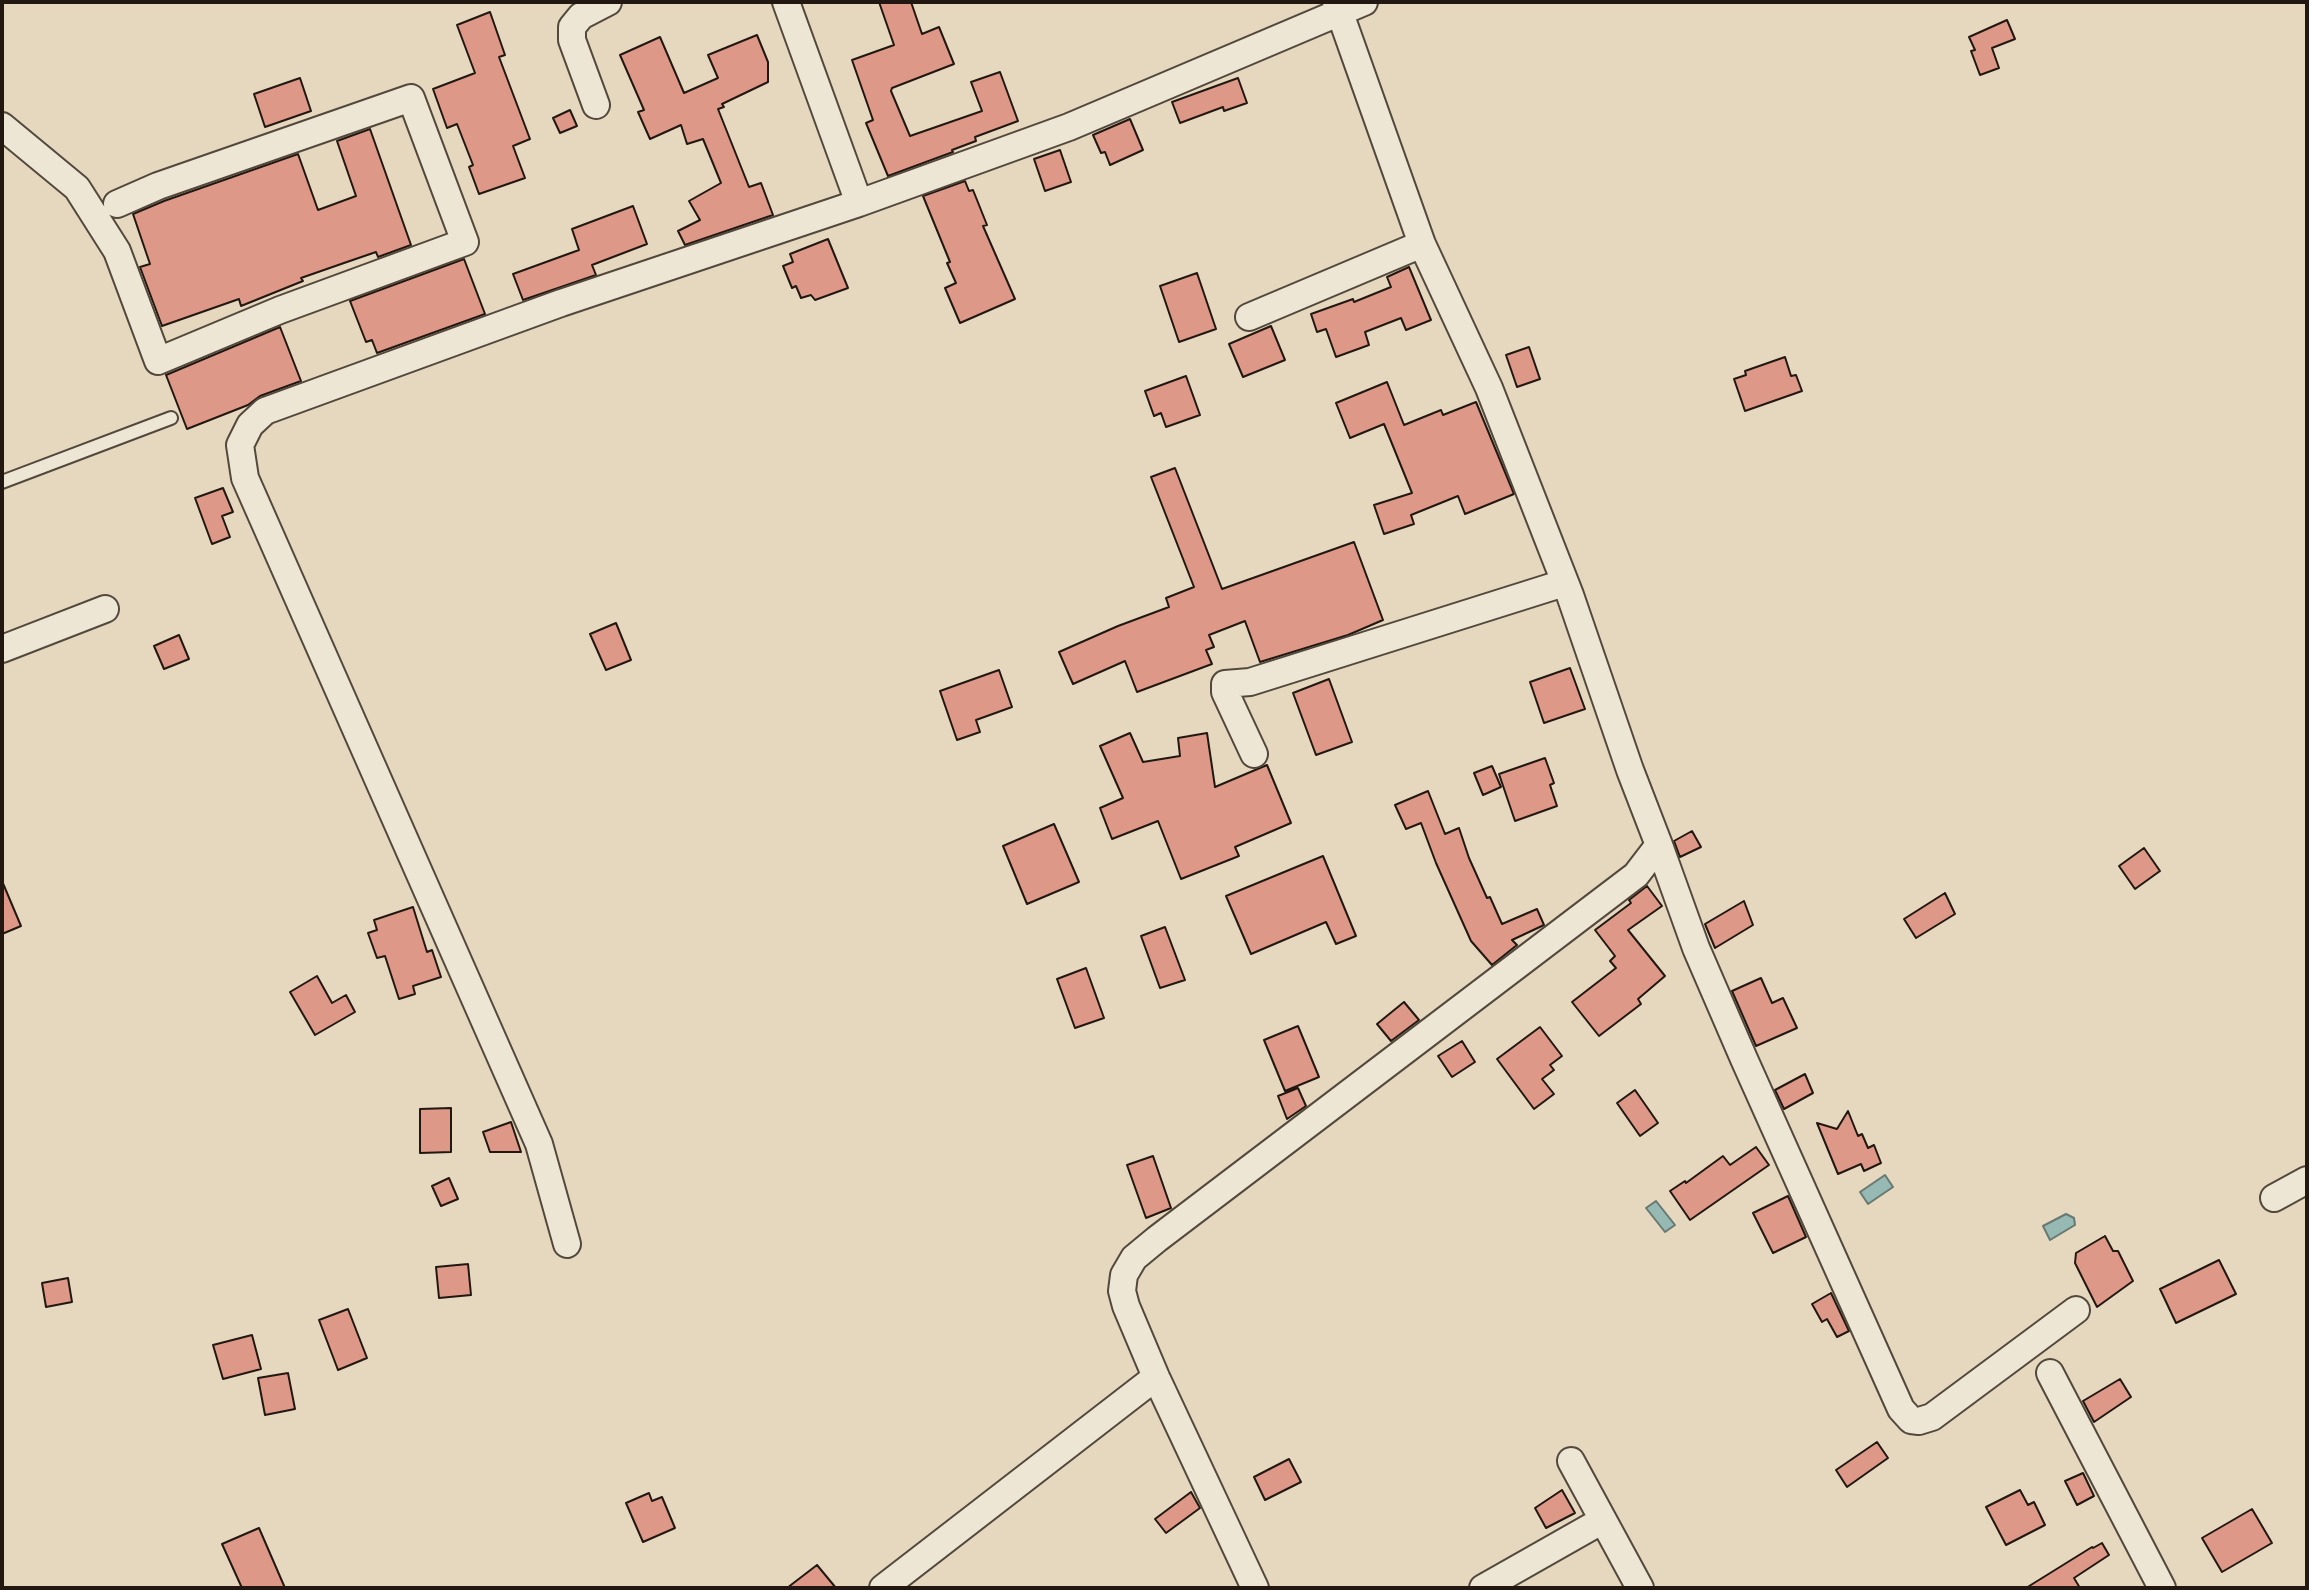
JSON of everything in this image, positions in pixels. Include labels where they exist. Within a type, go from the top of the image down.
[{"type":"street","points":[[596,105],[572,40],[572,27],[581,16],[608,2]]},
{"type":"street","points":[[786,2],[859,202]]},
{"type":"street","points":[[567,1244],[539,1144],[246,478],[240,444],[250,425],[265,411],[561,303],[859,202],[1069,127],[1347,11],[1422,244],[1489,388],[1564,583],[1696,948],[1902,1409],[1911,1420],[1919,1421],[1932,1417],[2076,1310]]},
{"type":"street","points":[[2,126],[77,188],[117,251],[158,361],[280,310],[466,242],[411,98],[158,186],[117,204]]},
{"type":"street","points":[[1249,317],[1422,244]]},
{"type":"street","points":[[1254,754],[1225,692],[1225,684],[1250,682],[1564,583]]},
{"type":"street","points":[[2,649],[105,608]]},
{"type":"street","points":[[1255,1588],[1156,1377],[1126,1306],[1122,1291],[1124,1275],[1134,1258],[1636,875],[1659,845]]},
{"type":"street","points":[[2274,1198],[2307,1180]]},
{"type":"street","points":[[2050,1373],[2162,1588]]},
{"type":"street","points":[[883,1588],[1156,1377]]},
{"type":"street","points":[[1570,1461],[1640,1588]]},
{"type":"street","points":[[1483,1588],[1603,1520]]},
{"type":"lane","points":[[2,482],[171,418]]},
{"type":"water","points":[[1885,1175],[1893,1187],[1868,1204],[1860,1192]]},
{"type":"water","points":[[1656,1201],[1675,1225],[1665,1232],[1646,1208]]},
{"type":"water","points":[[2066,1214],[2074,1218],[2075,1225],[2050,1240],[2043,1226]]},
{"type":"building","points":[[879,2],[911,2],[922,34],[939,27],[954,64],[892,88],[910,136],[982,111],[971,82],[1000,72],[1018,121],[975,137],[976,141],[952,150],[953,152],[888,176],[866,123],[873,120],[852,60],[894,45]]},
{"type":"building","points":[[490,12],[505,55],[499,57],[530,139],[513,146],[525,178],[479,194],[469,167],[473,165],[457,124],[447,128],[433,89],[475,73],[457,25]]},
{"type":"building","points":[[2007,20],[2015,39],[1992,48],[1999,68],[1980,75],[1971,51],[1975,50],[1969,37]]},
{"type":"building","points":[[757,35],[768,62],[768,82],[722,104],[724,107],[718,109],[749,187],[761,183],[773,215],[685,245],[678,231],[700,220],[689,201],[721,183],[703,139],[687,144],[681,125],[650,139],[638,112],[644,110],[620,55],[660,37],[684,93],[718,78],[708,55]]},
{"type":"building","points":[[300,78],[311,111],[265,127],[254,94]]},
{"type":"building","points":[[1238,78],[1247,103],[1224,111],[1223,107],[1180,123],[1172,102]]},
{"type":"building","points":[[570,110],[577,126],[560,133],[553,118]]},
{"type":"building","points":[[1130,119],[1143,150],[1110,165],[1093,135]]},
{"type":"building","points":[[370,129],[411,245],[378,257],[376,252],[301,278],[303,281],[241,306],[239,299],[162,326],[140,267],[150,264],[133,214],[298,154],[318,210],[356,196],[337,141]]},
{"type":"building","points":[[1060,150],[1071,182],[1045,191],[1034,159]]},
{"type":"building","points":[[965,181],[969,191],[973,190],[987,225],[983,226],[1015,299],[960,323],[945,288],[956,283],[947,263],[950,262],[923,196]]},
{"type":"building","points":[[633,206],[647,244],[592,265],[596,275],[523,300],[513,274],[579,250],[572,229]]},
{"type":"building","points":[[828,239],[848,288],[815,300],[811,295],[801,298],[796,286],[792,288],[783,266],[793,262],[790,254]]},
{"type":"building","points":[[464,259],[485,314],[377,353],[372,340],[366,342],[350,301]]},
{"type":"building","points":[[1409,267],[1431,320],[1406,330],[1401,318],[1365,332],[1369,345],[1336,357],[1326,329],[1317,332],[1311,314],[1353,299],[1354,302],[1391,287],[1387,277]]},
{"type":"building","points":[[1197,273],[1216,329],[1179,342],[1160,286]]},
{"type":"building","points":[[1271,326],[1285,360],[1243,377],[1229,344]]},
{"type":"building","points":[[280,327],[301,381],[187,429],[166,375]]},
{"type":"building","points":[[1529,347],[1540,379],[1517,387],[1506,355]]},
{"type":"building","points":[[1785,357],[1791,376],[1796,375],[1802,391],[1745,411],[1734,379],[1746,375],[1745,371]]},
{"type":"building","points":[[1186,376],[1200,415],[1166,427],[1161,413],[1154,416],[1145,391]]},
{"type":"building","points":[[1387,382],[1404,425],[1441,410],[1443,415],[1476,402],[1514,494],[1465,514],[1458,496],[1411,515],[1414,524],[1384,534],[1374,505],[1412,493],[1384,424],[1350,438],[1336,403]]},
{"type":"building","points":[[1175,468],[1222,589],[1354,542],[1383,620],[1348,635],[1260,662],[1245,621],[1209,635],[1214,647],[1206,650],[1212,664],[1137,692],[1125,661],[1073,684],[1059,652],[1169,607],[1166,598],[1194,587],[1151,477]]},
{"type":"building","points":[[223,488],[233,512],[222,516],[230,537],[212,544],[195,498]]},
{"type":"building","points":[[616,623],[631,660],[606,670],[590,634]]},
{"type":"building","points":[[179,635],[189,659],[164,669],[154,646]]},
{"type":"building","points":[[1570,668],[1585,709],[1544,723],[1530,682]]},
{"type":"building","points":[[999,670],[1012,707],[976,720],[980,732],[957,740],[940,691]]},
{"type":"building","points":[[1329,679],[1352,742],[1316,755],[1293,693]]},
{"type":"building","points":[[1130,733],[1143,762],[1180,756],[1178,738],[1207,733],[1215,787],[1267,765],[1291,823],[1235,847],[1239,856],[1181,879],[1158,821],[1112,839],[1100,808],[1123,798],[1100,746]]},
{"type":"building","points":[[1545,758],[1554,783],[1550,785],[1557,806],[1515,821],[1499,774]]},
{"type":"building","points":[[1492,766],[1501,787],[1483,795],[1474,773]]},
{"type":"building","points":[[1428,791],[1445,834],[1459,828],[1469,858],[1502,924],[1537,909],[1544,925],[1512,940],[1517,945],[1492,965],[1471,941],[1421,823],[1406,829],[1395,805]]},
{"type":"building","points":[[1054,824],[1079,882],[1027,904],[1003,846]]},
{"type":"building","points":[[1692,831],[1701,847],[1680,857],[1674,841]]},
{"type":"building","points":[[2144,848],[2160,871],[2135,889],[2119,866]]},
{"type":"building","points":[[1323,856],[1356,936],[1336,944],[1326,922],[1251,954],[1226,896]]},
{"type":"building","points":[[2,881],[21,926],[2,934]]},
{"type":"building","points":[[1647,886],[1662,906],[1628,930],[1665,976],[1638,999],[1641,1004],[1599,1036],[1572,1002],[1616,968],[1610,961],[1615,956],[1595,930],[1631,903],[1629,900]]},
{"type":"building","points":[[1945,893],[1955,914],[1916,938],[1904,919]]},
{"type":"building","points":[[1744,901],[1753,925],[1715,948],[1705,924]]},
{"type":"building","points":[[413,907],[427,952],[432,950],[441,977],[413,986],[415,994],[399,999],[385,956],[377,958],[368,933],[377,930],[374,920]]},
{"type":"building","points":[[1165,927],[1185,980],[1160,988],[1141,936]]},
{"type":"building","points":[[1086,968],[1104,1018],[1075,1028],[1057,979]]},
{"type":"building","points":[[317,976],[332,1003],[346,995],[355,1012],[315,1035],[290,992]]},
{"type":"building","points":[[1761,978],[1772,1003],[1783,998],[1797,1028],[1756,1046],[1732,991]]},
{"type":"building","points":[[1404,1002],[1419,1020],[1391,1041],[1377,1024]]},
{"type":"building","points":[[1298,1026],[1319,1077],[1285,1091],[1264,1040]]},
{"type":"building","points":[[1540,1027],[1562,1056],[1550,1065],[1554,1070],[1542,1079],[1554,1094],[1534,1109],[1497,1059]]},
{"type":"building","points":[[1462,1041],[1475,1062],[1452,1077],[1438,1056]]},
{"type":"building","points":[[1805,1074],[1813,1093],[1784,1109],[1775,1090]]},
{"type":"building","points":[[1298,1088],[1306,1106],[1287,1119],[1278,1096]]},
{"type":"building","points":[[1635,1090],[1658,1123],[1640,1136],[1617,1103]]},
{"type":"building","points":[[451,1108],[451,1152],[420,1153],[420,1109]]},
{"type":"building","points":[[1848,1111],[1858,1136],[1862,1134],[1868,1148],[1874,1145],[1881,1163],[1864,1171],[1861,1164],[1838,1174],[1817,1123],[1837,1129]]},
{"type":"building","points":[[511,1122],[521,1152],[490,1152],[483,1132]]},
{"type":"building","points":[[1756,1147],[1769,1165],[1690,1220],[1670,1191],[1685,1181],[1686,1183],[1723,1156],[1730,1165]]},
{"type":"building","points":[[1153,1156],[1171,1208],[1146,1218],[1127,1165]]},
{"type":"building","points":[[449,1178],[458,1199],[441,1206],[432,1186]]},
{"type":"building","points":[[1788,1196],[1806,1237],[1773,1253],[1753,1213]]},
{"type":"building","points":[[2105,1236],[2113,1251],[2118,1251],[2133,1281],[2097,1307],[2075,1263],[2076,1253]]},
{"type":"building","points":[[2219,1260],[2236,1294],[2176,1323],[2160,1289]]},
{"type":"building","points":[[468,1264],[471,1295],[439,1298],[436,1267]]},
{"type":"building","points":[[68,1278],[72,1302],[46,1307],[42,1283]]},
{"type":"building","points":[[1831,1293],[1849,1331],[1837,1337],[1827,1319],[1822,1322],[1812,1304]]},
{"type":"building","points":[[348,1309],[367,1358],[338,1370],[319,1320]]},
{"type":"building","points":[[252,1335],[261,1369],[223,1379],[213,1345]]},
{"type":"building","points":[[288,1373],[295,1409],[265,1415],[258,1378]]},
{"type":"building","points":[[2120,1379],[2131,1397],[2094,1422],[2083,1401]]},
{"type":"building","points":[[1877,1442],[1888,1458],[1847,1487],[1836,1470]]},
{"type":"building","points":[[1289,1459],[1301,1482],[1265,1500],[1254,1477]]},
{"type":"building","points":[[2083,1473],[2094,1496],[2077,1505],[2065,1481]]},
{"type":"building","points":[[1562,1490],[1575,1513],[1546,1528],[1535,1508]]},
{"type":"building","points":[[2020,1490],[2028,1505],[2034,1502],[2045,1525],[2006,1545],[1986,1507]]},
{"type":"building","points":[[1191,1492],[1200,1508],[1166,1533],[1155,1519]]},
{"type":"building","points":[[649,1493],[652,1501],[662,1497],[675,1528],[643,1542],[626,1503]]},
{"type":"building","points":[[2252,1509],[2272,1543],[2222,1572],[2202,1538]]},
{"type":"building","points":[[259,1528],[285,1588],[242,1588],[222,1544]]},
{"type":"building","points":[[2102,1543],[2109,1555],[2074,1578],[2080,1588],[2026,1588],[2092,1547]]},
{"type":"building","points":[[817,1565],[836,1588],[787,1588]]}]
